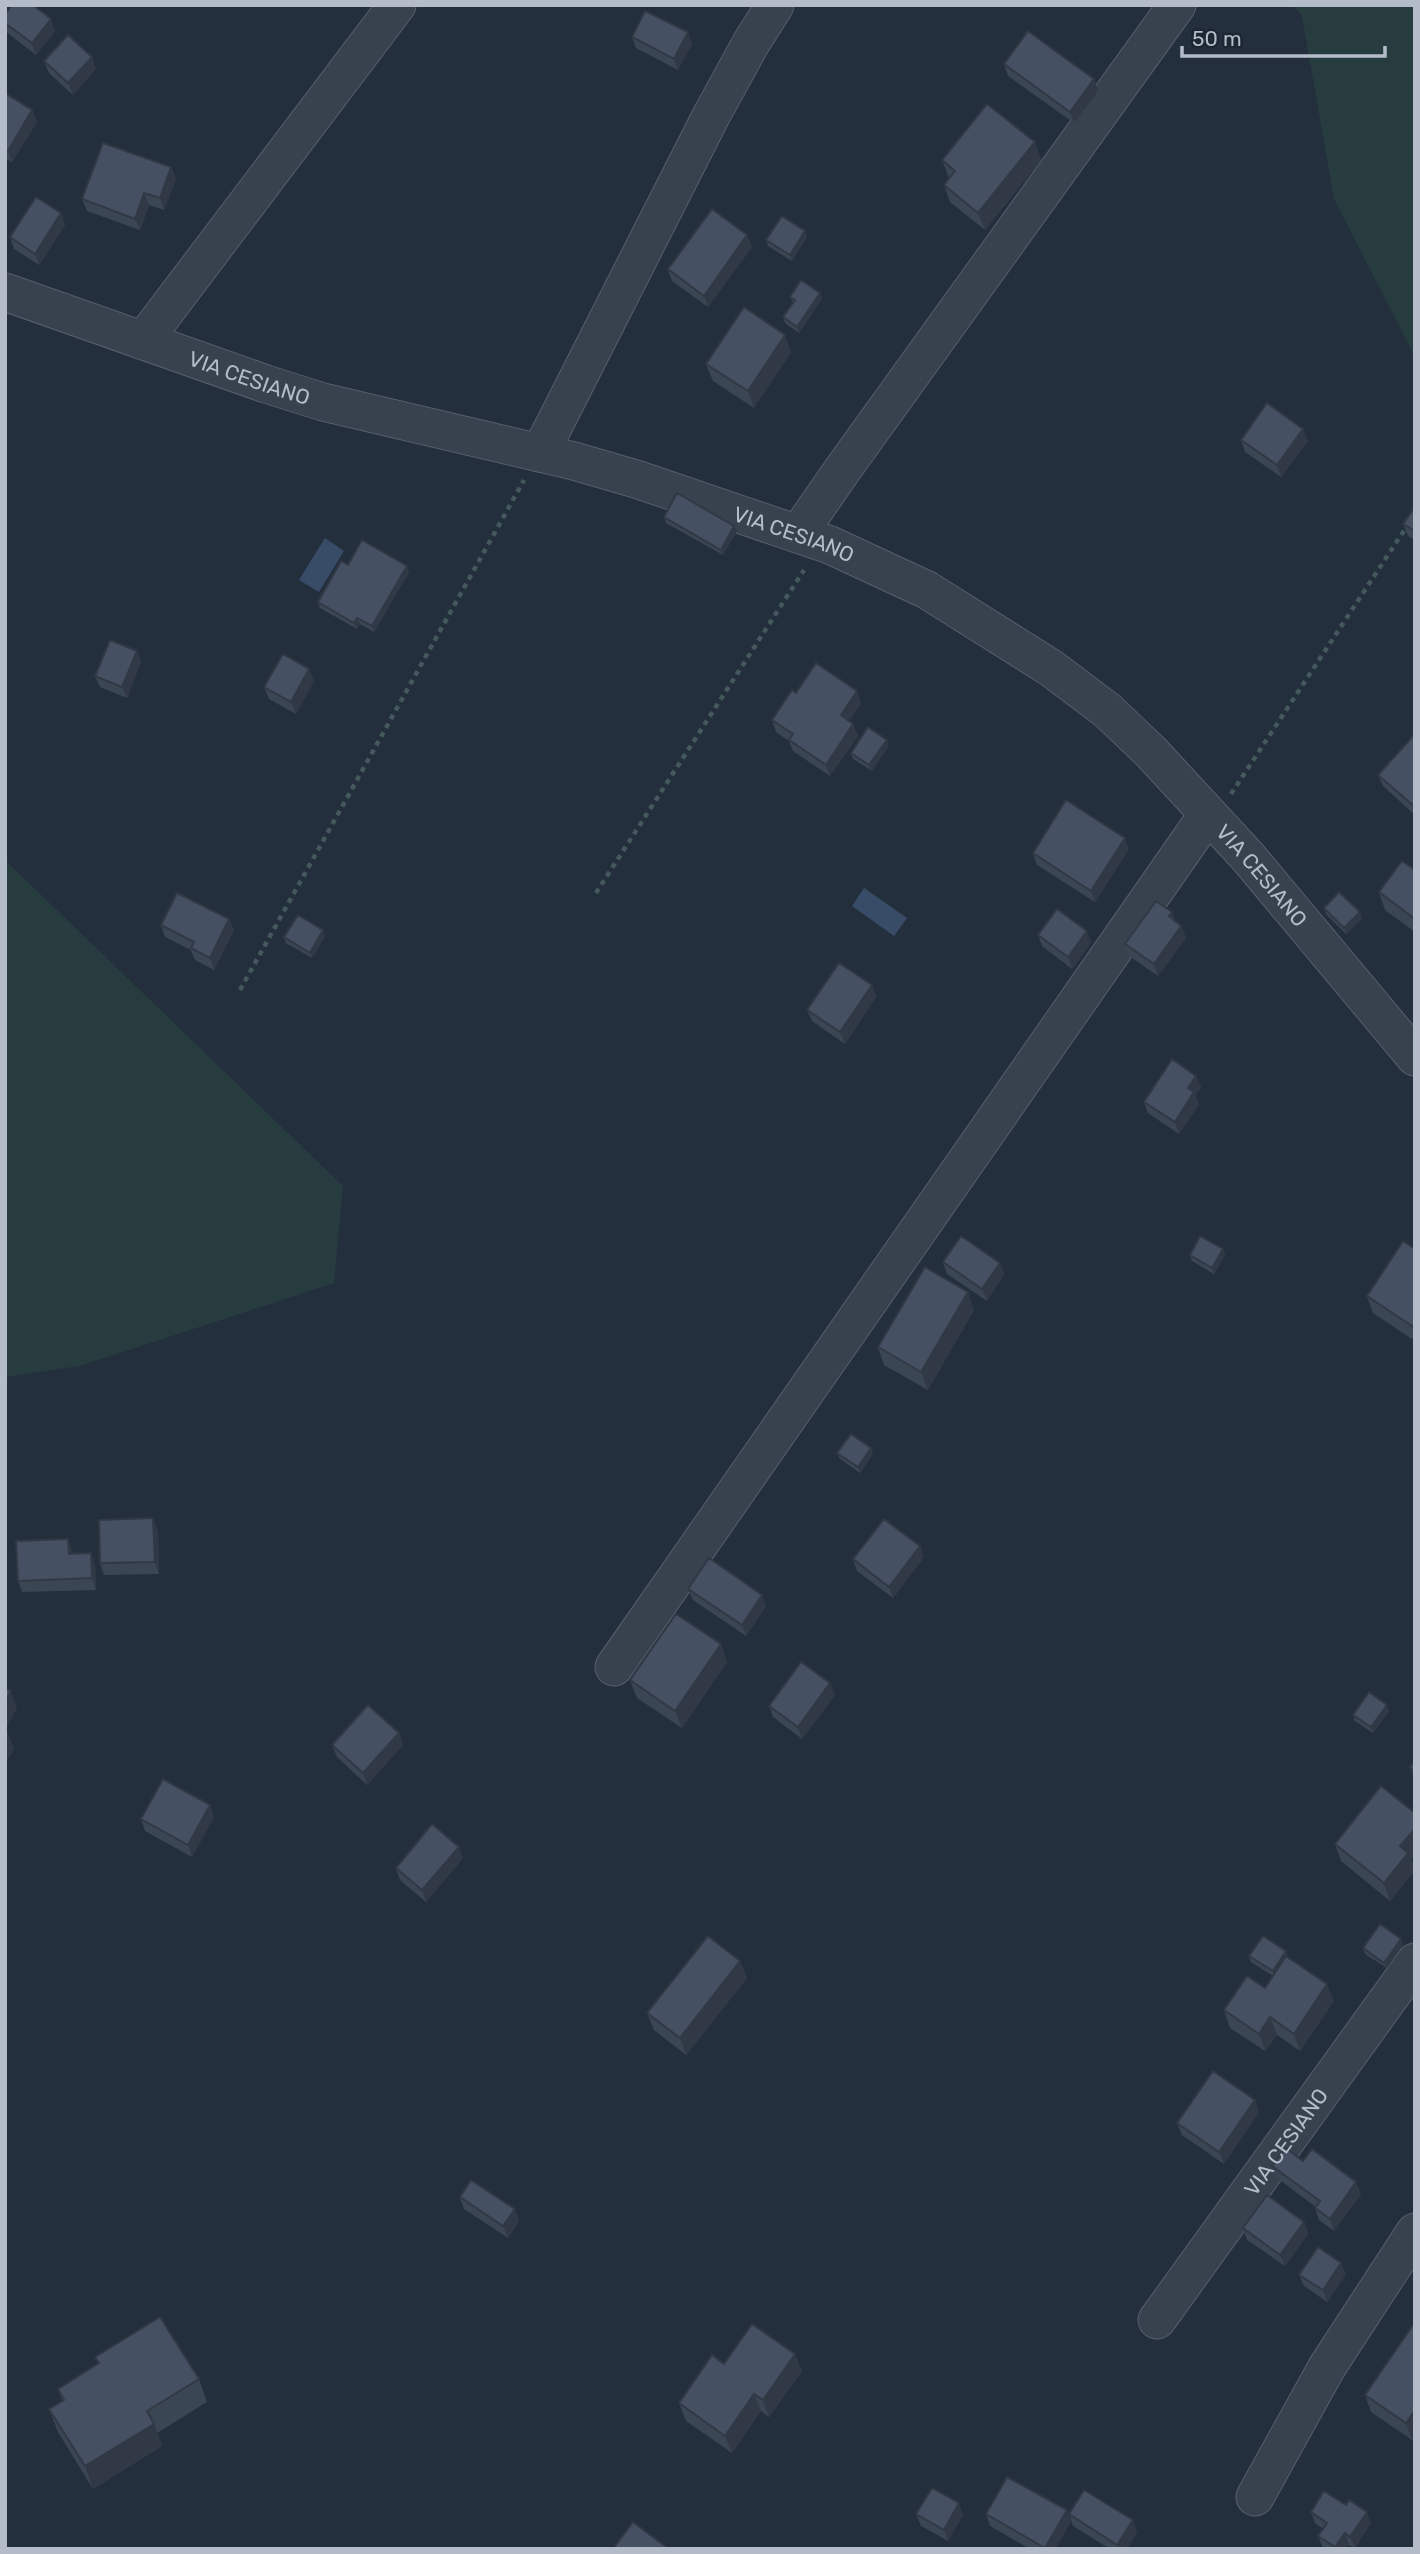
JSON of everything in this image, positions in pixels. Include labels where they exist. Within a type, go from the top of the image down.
[{"type":"street","points":[[143,341],[397,5]]},
{"type":"street","points":[[540,453],[715,107],[775,5]]},
{"type":"street","points":[[810,538],[842,468],[1177,5]]},
{"type":"street","name":"VIA CESIANO","points":[[5,292],[323,402],[619,474],[810,538],[873,563],[927,590],[1051,668],[1116,718],[1166,767],[1211,817],[1414,1054]]},
{"type":"street","points":[[614,1667],[1211,817]]},
{"type":"street","name":"VIA CESIANO","points":[[1157,2320],[1415,1962]]},
{"type":"street","points":[[1255,2497],[1328,2367],[1415,2232]]},
{"type":"path","points":[[240,990],[540,453]]},
{"type":"path","points":[[1211,817],[1407,526]]},
{"type":"path","points":[[596,893],[810,538]]},
{"type":"green space","points":[[1293,5],[1415,5],[1415,357],[1334,199],[1302,16]]},
{"type":"green space","points":[[5,860],[343,1186],[334,1283],[80,1366],[5,1377]]},
{"type":"water","points":[[325,538],[344,551],[319,592],[299,580]]},
{"type":"water","points":[[864,888],[907,918],[894,936],[852,906]]},
{"type":"building","points":[[12,5],[33,5],[51,19],[32,43],[5,23],[5,14]]},
{"type":"building","points":[[645,11],[688,32],[674,59],[632,37]]},
{"type":"building","points":[[1028,31],[1094,79],[1070,112],[1004,64]]},
{"type":"building","points":[[68,35],[92,57],[68,83],[44,61]]},
{"type":"building","points":[[5,93],[32,110],[8,151],[5,149]]},
{"type":"building","points":[[987,104],[1035,142],[978,213],[944,185],[955,171],[942,160]]},
{"type":"building","points":[[103,143],[171,167],[160,198],[144,193],[135,219],[82,199]]},
{"type":"building","points":[[36,197],[61,213],[35,254],[10,237]]},
{"type":"building","points":[[712,209],[747,235],[704,296],[668,269]]},
{"type":"building","points":[[782,216],[805,231],[790,255],[766,240]]},
{"type":"building","points":[[801,280],[820,293],[797,327],[783,317],[795,300],[790,297]]},
{"type":"building","points":[[744,307],[785,335],[748,391],[706,364]]},
{"type":"building","points":[[1267,403],[1303,429],[1277,465],[1241,440]]},
{"type":"building","points":[[677,493],[734,526],[721,550],[664,517]]},
{"type":"building","points":[[1415,507],[1415,531],[1403,524]]},
{"type":"building","points":[[362,540],[407,566],[372,626],[357,618],[354,623],[318,602],[341,561],[348,565]]},
{"type":"building","points":[[110,640],[137,651],[122,687],[95,676]]},
{"type":"building","points":[[283,654],[309,669],[291,702],[264,687]]},
{"type":"building","points":[[816,663],[857,691],[841,715],[853,724],[826,765],[789,740],[793,734],[772,720],[792,690],[796,693]]},
{"type":"building","points":[[868,727],[887,740],[869,765],[851,753]]},
{"type":"building","points":[[1415,734],[1415,807],[1378,775]]},
{"type":"building","points":[[1066,800],[1125,838],[1091,891],[1033,853]]},
{"type":"building","points":[[1402,861],[1415,870],[1415,919],[1379,892]]},
{"type":"building","points":[[1339,892],[1360,912],[1344,928],[1324,908]]},
{"type":"building","points":[[177,893],[229,919],[210,958],[191,948],[194,942],[161,925]]},
{"type":"building","points":[[1156,901],[1172,912],[1169,916],[1181,926],[1154,964],[1125,944]]},
{"type":"building","points":[[1057,909],[1087,931],[1068,957],[1038,935]]},
{"type":"building","points":[[298,915],[323,930],[310,953],[284,937]]},
{"type":"building","points":[[839,963],[872,985],[840,1032],[807,1010]]},
{"type":"building","points":[[1172,1059],[1196,1076],[1188,1088],[1194,1092],[1175,1122],[1144,1102]]},
{"type":"building","points":[[961,1236],[1000,1263],[982,1289],[943,1262]]},
{"type":"building","points":[[1200,1236],[1223,1249],[1212,1268],[1190,1255]]},
{"type":"building","points":[[1403,1241],[1415,1249],[1415,1328],[1367,1296]]},
{"type":"building","points":[[925,1267],[968,1292],[921,1372],[878,1347]]},
{"type":"building","points":[[851,1434],[871,1448],[858,1467],[837,1453]]},
{"type":"building","points":[[153,1518],[155,1562],[100,1563],[99,1520]]},
{"type":"building","points":[[884,1519],[920,1546],[889,1587],[853,1559]]},
{"type":"building","points":[[68,1539],[69,1554],[91,1553],[92,1578],[18,1581],[16,1541]]},
{"type":"building","points":[[709,1558],[762,1595],[742,1625],[688,1589]]},
{"type":"building","points":[[676,1614],[721,1644],[675,1711],[630,1680]]},
{"type":"building","points":[[801,1662],[830,1683],[798,1727],[769,1706]]},
{"type":"building","points":[[5,1688],[11,1691],[5,1701]]},
{"type":"building","points":[[1369,1692],[1387,1705],[1371,1727],[1353,1715]]},
{"type":"building","points":[[368,1705],[399,1733],[363,1773],[332,1745]]},
{"type":"building","points":[[163,1779],[210,1805],[188,1845],[141,1819]]},
{"type":"building","points":[[1381,1786],[1415,1813],[1415,1829],[1400,1846],[1408,1853],[1384,1883],[1335,1844]]},
{"type":"building","points":[[432,1824],[459,1847],[422,1890],[396,1868]]},
{"type":"building","points":[[1380,1924],[1401,1939],[1384,1963],[1363,1948]]},
{"type":"building","points":[[708,1936],[740,1961],[680,2038],[647,2013]]},
{"type":"building","points":[[1263,1936],[1286,1951],[1273,1971],[1249,1956]]},
{"type":"building","points":[[1286,1956],[1327,1984],[1294,2034],[1270,2017],[1259,2034],[1224,2010],[1247,1976],[1265,1988]]},
{"type":"building","points":[[1213,2071],[1255,2100],[1219,2152],[1177,2123]]},
{"type":"building","points":[[1286,2148],[1303,2161],[1312,2149],[1356,2182],[1330,2219],[1315,2208],[1320,2201],[1272,2166]]},
{"type":"building","points":[[471,2180],[515,2209],[503,2226],[460,2197]]},
{"type":"building","points":[[1267,2195],[1304,2222],[1280,2255],[1243,2228]]},
{"type":"building","points":[[1318,2247],[1341,2263],[1323,2290],[1299,2275]]},
{"type":"building","points":[[160,2317],[199,2379],[147,2411],[154,2424],[85,2466],[49,2409],[64,2400],[58,2389],[99,2363],[95,2357]]},
{"type":"building","points":[[752,2324],[795,2354],[763,2400],[754,2394],[725,2436],[679,2403],[712,2355],[724,2364]]},
{"type":"building","points":[[1413,2325],[1415,2410],[1406,2423],[1365,2395]]},
{"type":"building","points":[[1007,2477],[1067,2510],[1045,2548],[986,2514]]},
{"type":"building","points":[[932,2488],[959,2503],[944,2530],[916,2514]]},
{"type":"building","points":[[1084,2490],[1133,2520],[1117,2545],[1069,2514]]},
{"type":"building","points":[[1324,2491],[1346,2505],[1349,2500],[1367,2512],[1350,2537],[1345,2533],[1335,2547],[1318,2536],[1327,2523],[1311,2512]]},
{"type":"building","points":[[633,2522],[669,2549],[613,2549]]}]
